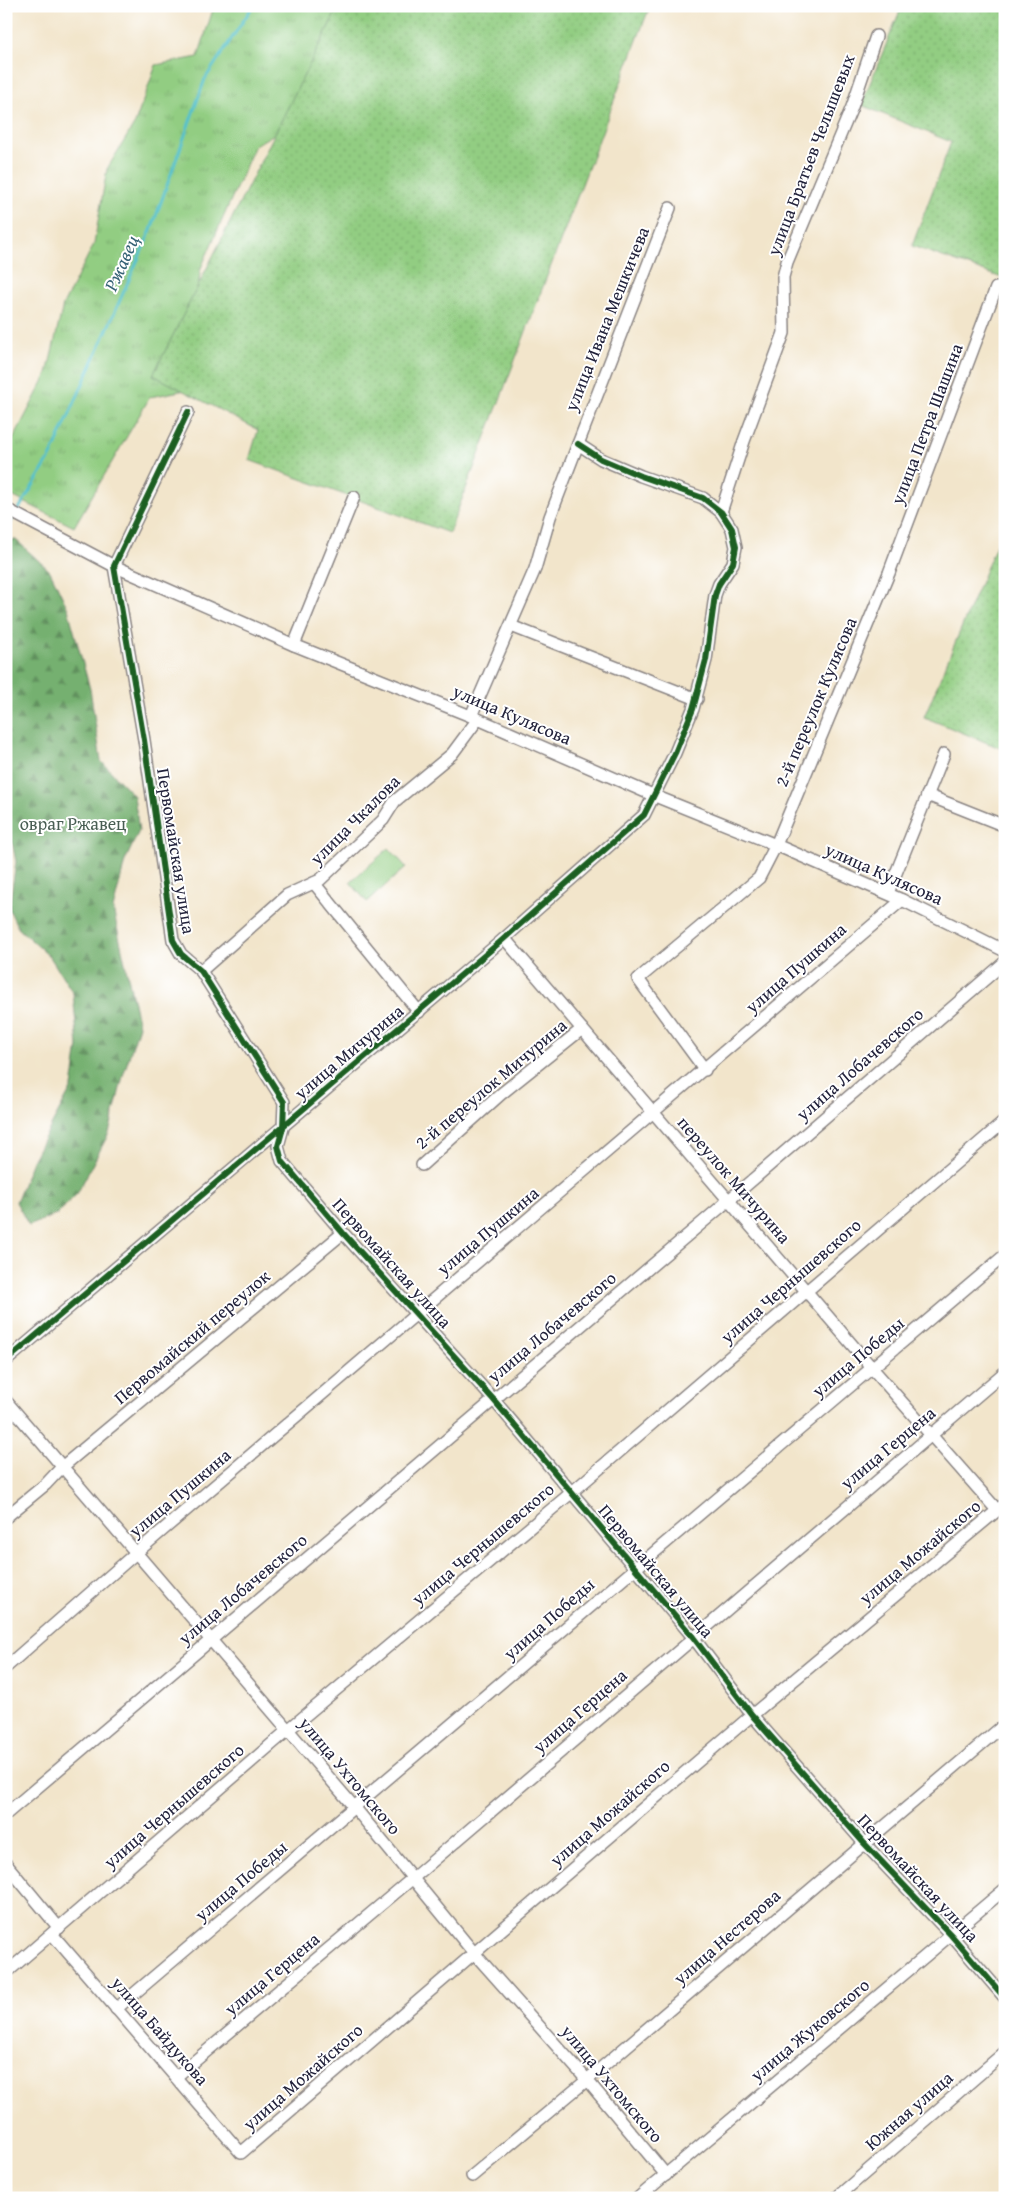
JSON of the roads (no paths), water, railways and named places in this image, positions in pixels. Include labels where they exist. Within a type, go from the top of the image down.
[{"type":"street","name":"улица Братьев Челышевых","points":[[722,512],[744,441],[784,333],[783,277],[787,262],[818,184],[852,107],[876,36]]},
{"type":"street","name":"улица Ивана Мешкичева","points":[[578,444],[670,208]]},
{"type":"street","name":"улица Петра Шашина","points":[[889,573],[996,288]]},
{"type":"street","points":[[114,566],[188,412]]},
{"type":"street","points":[[578,444],[609,462],[703,498],[722,512],[732,529],[736,547],[733,562],[719,584],[715,595],[706,660],[696,699],[655,796]]},
{"type":"street","name":"улица Чкалова","points":[[201,971],[287,895],[320,880],[383,820],[395,801],[452,754],[464,741],[534,569],[550,516],[578,444]]},
{"type":"street","points":[[294,645],[354,497]]},
{"type":"street","name":"улица Кулясова","points":[[6,509],[114,566],[294,645],[474,717],[655,796],[888,893],[1005,951]]},
{"type":"street","name":"Первомайская улица","points":[[114,566],[144,740],[173,940],[180,954],[201,971],[284,1102],[283,1128],[278,1146],[282,1161],[343,1233],[493,1400],[693,1637],[752,1715],[864,1842],[951,1935],[1005,1998]]},
{"type":"street","name":"2-й переулок Кулясова","points":[[705,1070],[638,979],[759,878],[776,845],[889,573]]},
{"type":"street","points":[[510,626],[696,699]]},
{"type":"street","points":[[888,893],[944,754]]},
{"type":"street","points":[[928,795],[1005,826]]},
{"type":"street","name":"улица Мичурина","points":[[8,1361],[505,939],[644,815],[655,796]]},
{"type":"street","points":[[314,883],[419,1012]]},
{"type":"street","name":"улица Пушкина","points":[[6,1667],[137,1552],[654,1114],[902,900]]},
{"type":"street","name":"переулок Мичурина","points":[[505,939],[872,1368],[1001,1507]]},
{"type":"street","name":"улица Лобачевского","points":[[6,1814],[729,1200],[1005,962]]},
{"type":"street","name":"2-й переулок Мичурина","points":[[422,1164],[501,1094],[582,1029]]},
{"type":"street","name":"улица Чернышевского","points":[[6,1973],[288,1730],[571,1493],[1005,1121]]},
{"type":"street","name":"Первомайский переулок","points":[[6,1517],[46,1484],[62,1467],[343,1233]]},
{"type":"street","name":"улица Победы","points":[[116,2009],[1005,1255]]},
{"type":"street","name":"улица Герцена","points":[[177,2076],[413,1878],[1005,1372]]},
{"type":"street","name":"улица Ухтомского","points":[[6,1401],[355,1808],[474,1953],[587,2080],[666,2175]]},
{"type":"street","name":"улица Можайского","points":[[241,2153],[752,1715],[1001,1507]]},
{"type":"street","name":"улица Нестерова","points":[[472,2176],[1005,1724]]},
{"type":"street","name":"улица Байдукова","points":[[6,1864],[116,2009],[177,2076],[241,2153]]},
{"type":"street","name":"улица Жуковского","points":[[638,2198],[1005,1889]]},
{"type":"street","name":"Южная улица","points":[[836,2198],[1005,2052]]},
{"type":"waterway","name":"Ржавец","points":[[17,512],[51,456],[151,230],[205,79],[253,6]]},
{"type":"waterway","name":"Ржавец","points":[[6,529],[14,517]]},
{"type":"park label","name":"овраг Ржавец","points":[[73,824]]}]
